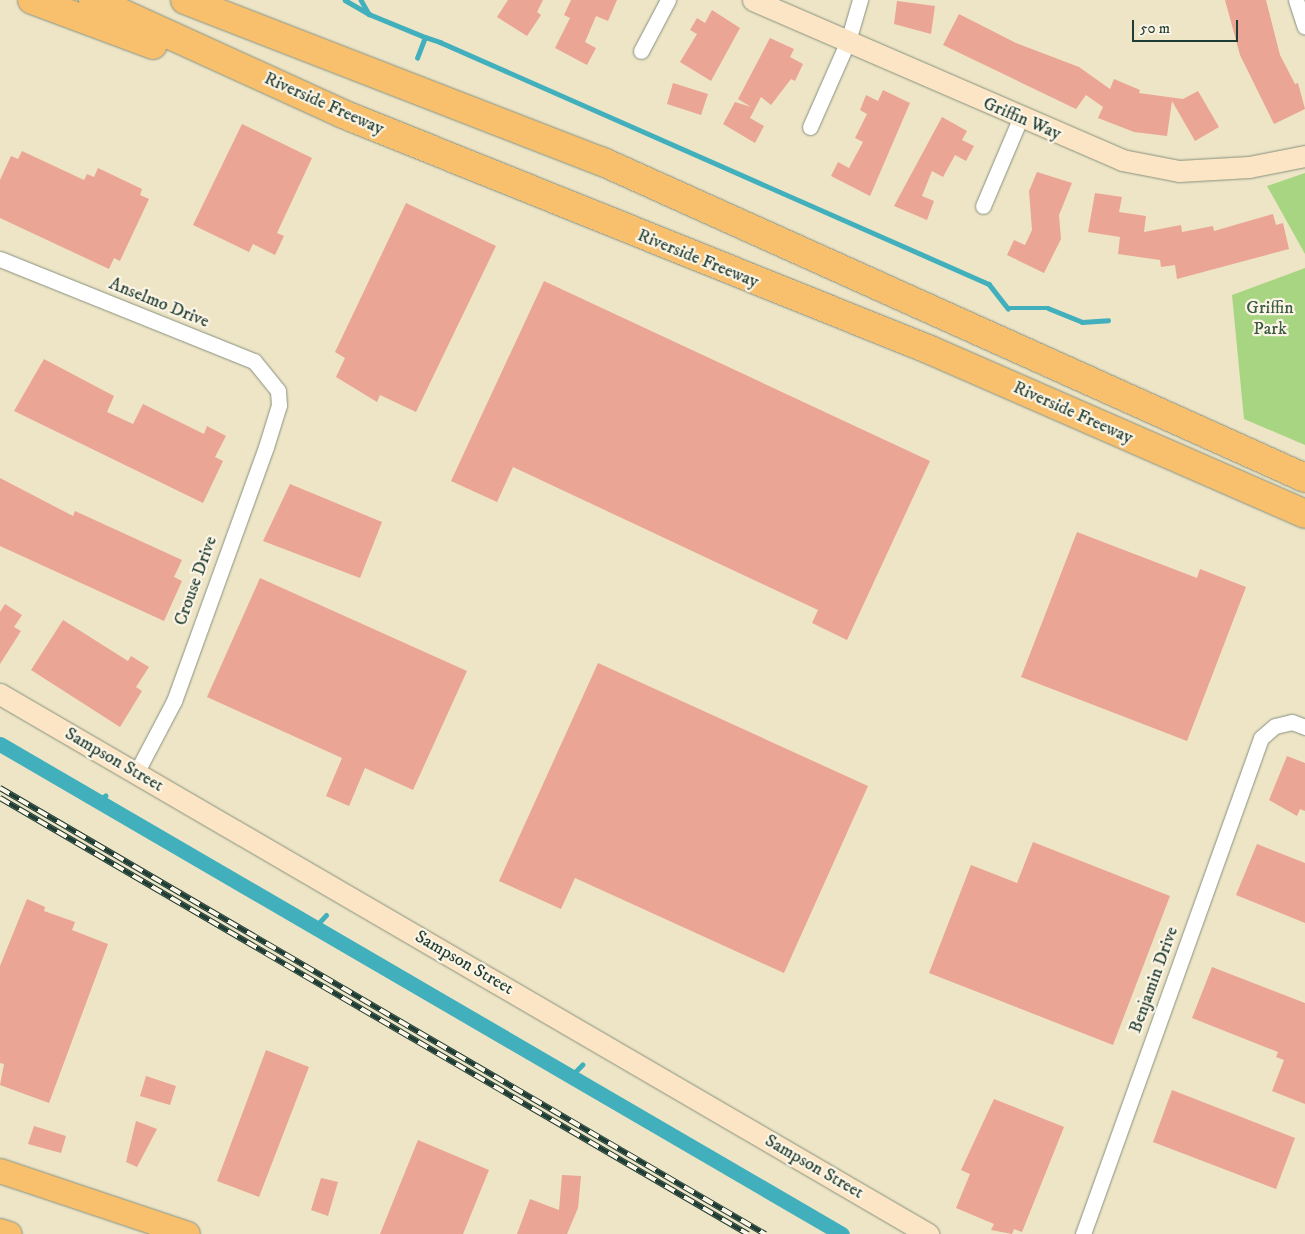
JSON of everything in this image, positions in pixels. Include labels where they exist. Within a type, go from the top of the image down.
[{"type":"highway","points":[[32,0],[343,114]]},
{"type":"highway","name":"Riverside Freeway","points":[[93,0],[343,114],[930,350],[1305,514]]},
{"type":"highway","name":"Riverside Freeway","points":[[186,0],[601,161],[1305,478]]},
{"type":"main road","points":[[0,1171],[188,1234]]},
{"type":"main road","points":[[0,1231],[10,1234]]},
{"type":"street","points":[[641,51],[668,0]]},
{"type":"street","name":"Griffin Way","points":[[753,0],[1020,119],[1122,160],[1179,171],[1249,167],[1305,156]]},
{"type":"street","points":[[810,127],[848,41],[860,0]]},
{"type":"street","points":[[1296,0],[1305,27]]},
{"type":"street","points":[[982,206],[1020,119]]},
{"type":"street","name":"Anselmo Drive","points":[[4,261],[254,361],[278,397]]},
{"type":"street","name":"Crouse Drive","points":[[136,773],[174,701],[266,447],[278,397]]},
{"type":"street","name":"Sampson Street","points":[[0,694],[928,1234]]},
{"type":"street","name":"Benjamin Drive","points":[[1083,1234],[1261,738],[1275,726],[1292,722],[1305,727]]},
{"type":"green space","name":"Griffin Park","points":[[1305,173],[1305,254],[1267,186]]},
{"type":"green space","name":"Griffin Park","points":[[1305,268],[1305,445],[1244,419],[1232,295]]},
{"type":"building","points":[[508,0],[543,0],[537,12],[541,15],[527,36],[497,17]]},
{"type":"building","points":[[571,0],[617,0],[608,21],[596,16],[585,42],[596,48],[587,65],[555,48],[570,18],[564,15]]},
{"type":"building","points":[[1225,0],[1266,0],[1280,55],[1295,84],[1298,83],[1305,109],[1274,124],[1240,55]]},
{"type":"building","points":[[897,1],[935,6],[931,34],[894,24]]},
{"type":"building","points":[[712,10],[740,28],[711,81],[680,62],[697,34],[690,30],[697,18],[705,23]]},
{"type":"building","points":[[959,14],[1016,43],[1079,67],[1110,89],[1114,79],[1140,90],[1139,93],[1183,99],[1198,91],[1219,127],[1195,141],[1172,101],[1167,136],[1134,132],[1098,118],[1103,107],[1086,95],[1076,109],[943,45]]},
{"type":"building","points":[[770,38],[794,49],[790,57],[803,64],[795,81],[791,79],[771,105],[761,97],[750,118],[764,126],[755,143],[723,124],[735,102],[751,107],[738,99]]},
{"type":"building","points":[[673,83],[708,94],[701,115],[667,104]]},
{"type":"building","points":[[883,90],[910,103],[870,196],[831,176],[838,162],[849,168],[863,142],[855,138],[867,114],[860,110],[866,95],[878,101]]},
{"type":"building","points":[[942,117],[967,131],[962,140],[974,146],[966,161],[955,155],[943,177],[932,171],[922,196],[934,201],[927,220],[894,206]]},
{"type":"building","points":[[242,124],[312,158],[277,233],[284,236],[275,255],[253,244],[249,252],[193,225]]},
{"type":"building","points":[[22,151],[84,180],[87,174],[94,177],[98,168],[142,189],[140,195],[149,199],[120,261],[114,258],[109,269],[0,218],[0,180],[11,156],[18,159]]},
{"type":"building","points":[[1037,172],[1072,183],[1059,215],[1061,239],[1044,273],[1007,255],[1014,240],[1025,245],[1032,230],[1029,191]]},
{"type":"building","points":[[1095,193],[1122,197],[1119,212],[1146,216],[1144,232],[1181,225],[1182,232],[1213,226],[1214,231],[1273,214],[1276,225],[1283,223],[1289,249],[1177,279],[1175,265],[1161,267],[1160,260],[1118,254],[1120,237],[1088,232]]},
{"type":"building","points":[[406,203],[496,246],[416,412],[380,395],[377,402],[336,377],[345,358],[335,352]]},
{"type":"building","points":[[544,281],[930,461],[847,640],[812,623],[818,610],[513,467],[497,502],[451,481]]},
{"type":"building","points":[[44,359],[114,396],[107,412],[133,424],[143,404],[204,434],[207,426],[226,436],[215,457],[223,461],[203,503],[14,411]]},
{"type":"building","points":[[0,478],[73,516],[75,511],[182,560],[174,577],[182,581],[164,621],[0,546]]},
{"type":"building","points":[[290,484],[382,522],[360,578],[263,541]]},
{"type":"building","points":[[1077,532],[1197,578],[1200,569],[1246,587],[1187,741],[1021,677]]},
{"type":"building","points":[[260,578],[467,671],[413,790],[365,768],[349,806],[326,796],[342,758],[207,697]]},
{"type":"building","points":[[5,604],[22,615],[14,627],[21,631],[0,664],[0,612]]},
{"type":"building","points":[[63,620],[128,661],[131,656],[149,667],[136,687],[142,691],[120,727],[31,670]]},
{"type":"building","points":[[598,663],[868,786],[784,973],[575,878],[561,909],[499,881]]},
{"type":"building","points":[[1287,756],[1305,763],[1305,811],[1300,809],[1297,816],[1269,800]]},
{"type":"building","points":[[1033,842],[1170,896],[1113,1045],[929,973],[971,865],[1017,883]]},
{"type":"building","points":[[1257,844],[1305,863],[1305,923],[1236,895]]},
{"type":"building","points":[[27,899],[45,907],[44,911],[75,922],[72,930],[108,944],[49,1103],[0,1085],[4,1064],[0,1063],[0,966]]},
{"type":"building","points":[[1212,967],[1305,1003],[1305,1104],[1272,1091],[1284,1060],[1276,1057],[1278,1052],[1192,1018]]},
{"type":"building","points":[[266,1050],[309,1067],[259,1197],[217,1181]]},
{"type":"building","points":[[146,1076],[176,1086],[170,1105],[140,1096]]},
{"type":"building","points":[[1172,1090],[1295,1138],[1276,1189],[1153,1142]]},
{"type":"building","points":[[994,1099],[1064,1127],[1022,1232],[1014,1229],[1012,1234],[991,1230],[994,1224],[956,1208],[970,1174],[961,1170]]},
{"type":"building","points":[[136,1121],[157,1129],[137,1167],[126,1162]]},
{"type":"building","points":[[34,1126],[66,1136],[61,1153],[28,1144]]},
{"type":"building","points":[[418,1140],[489,1170],[463,1234],[380,1234]]},
{"type":"building","points":[[562,1175],[581,1176],[578,1208],[567,1234],[517,1234],[530,1199],[559,1210]]},
{"type":"building","points":[[321,1178],[338,1182],[328,1216],[311,1210]]},
{"type":"waterway","points":[[345,0],[369,14]]},
{"type":"waterway","points":[[361,0],[369,14],[425,37]]},
{"type":"waterway","points":[[417,58],[425,37],[440,42],[989,284],[1008,308],[1048,308],[1082,322],[1108,320]]},
{"type":"waterway","points":[[0,744],[842,1234]]},
{"type":"waterway","points":[[98,801],[105,796]]},
{"type":"waterway","points":[[315,927],[326,915]]},
{"type":"waterway","points":[[571,1076],[582,1065]]},
{"type":"railway","points":[[0,788],[765,1234]]},
{"type":"railway","points":[[0,798],[748,1234]]}]
